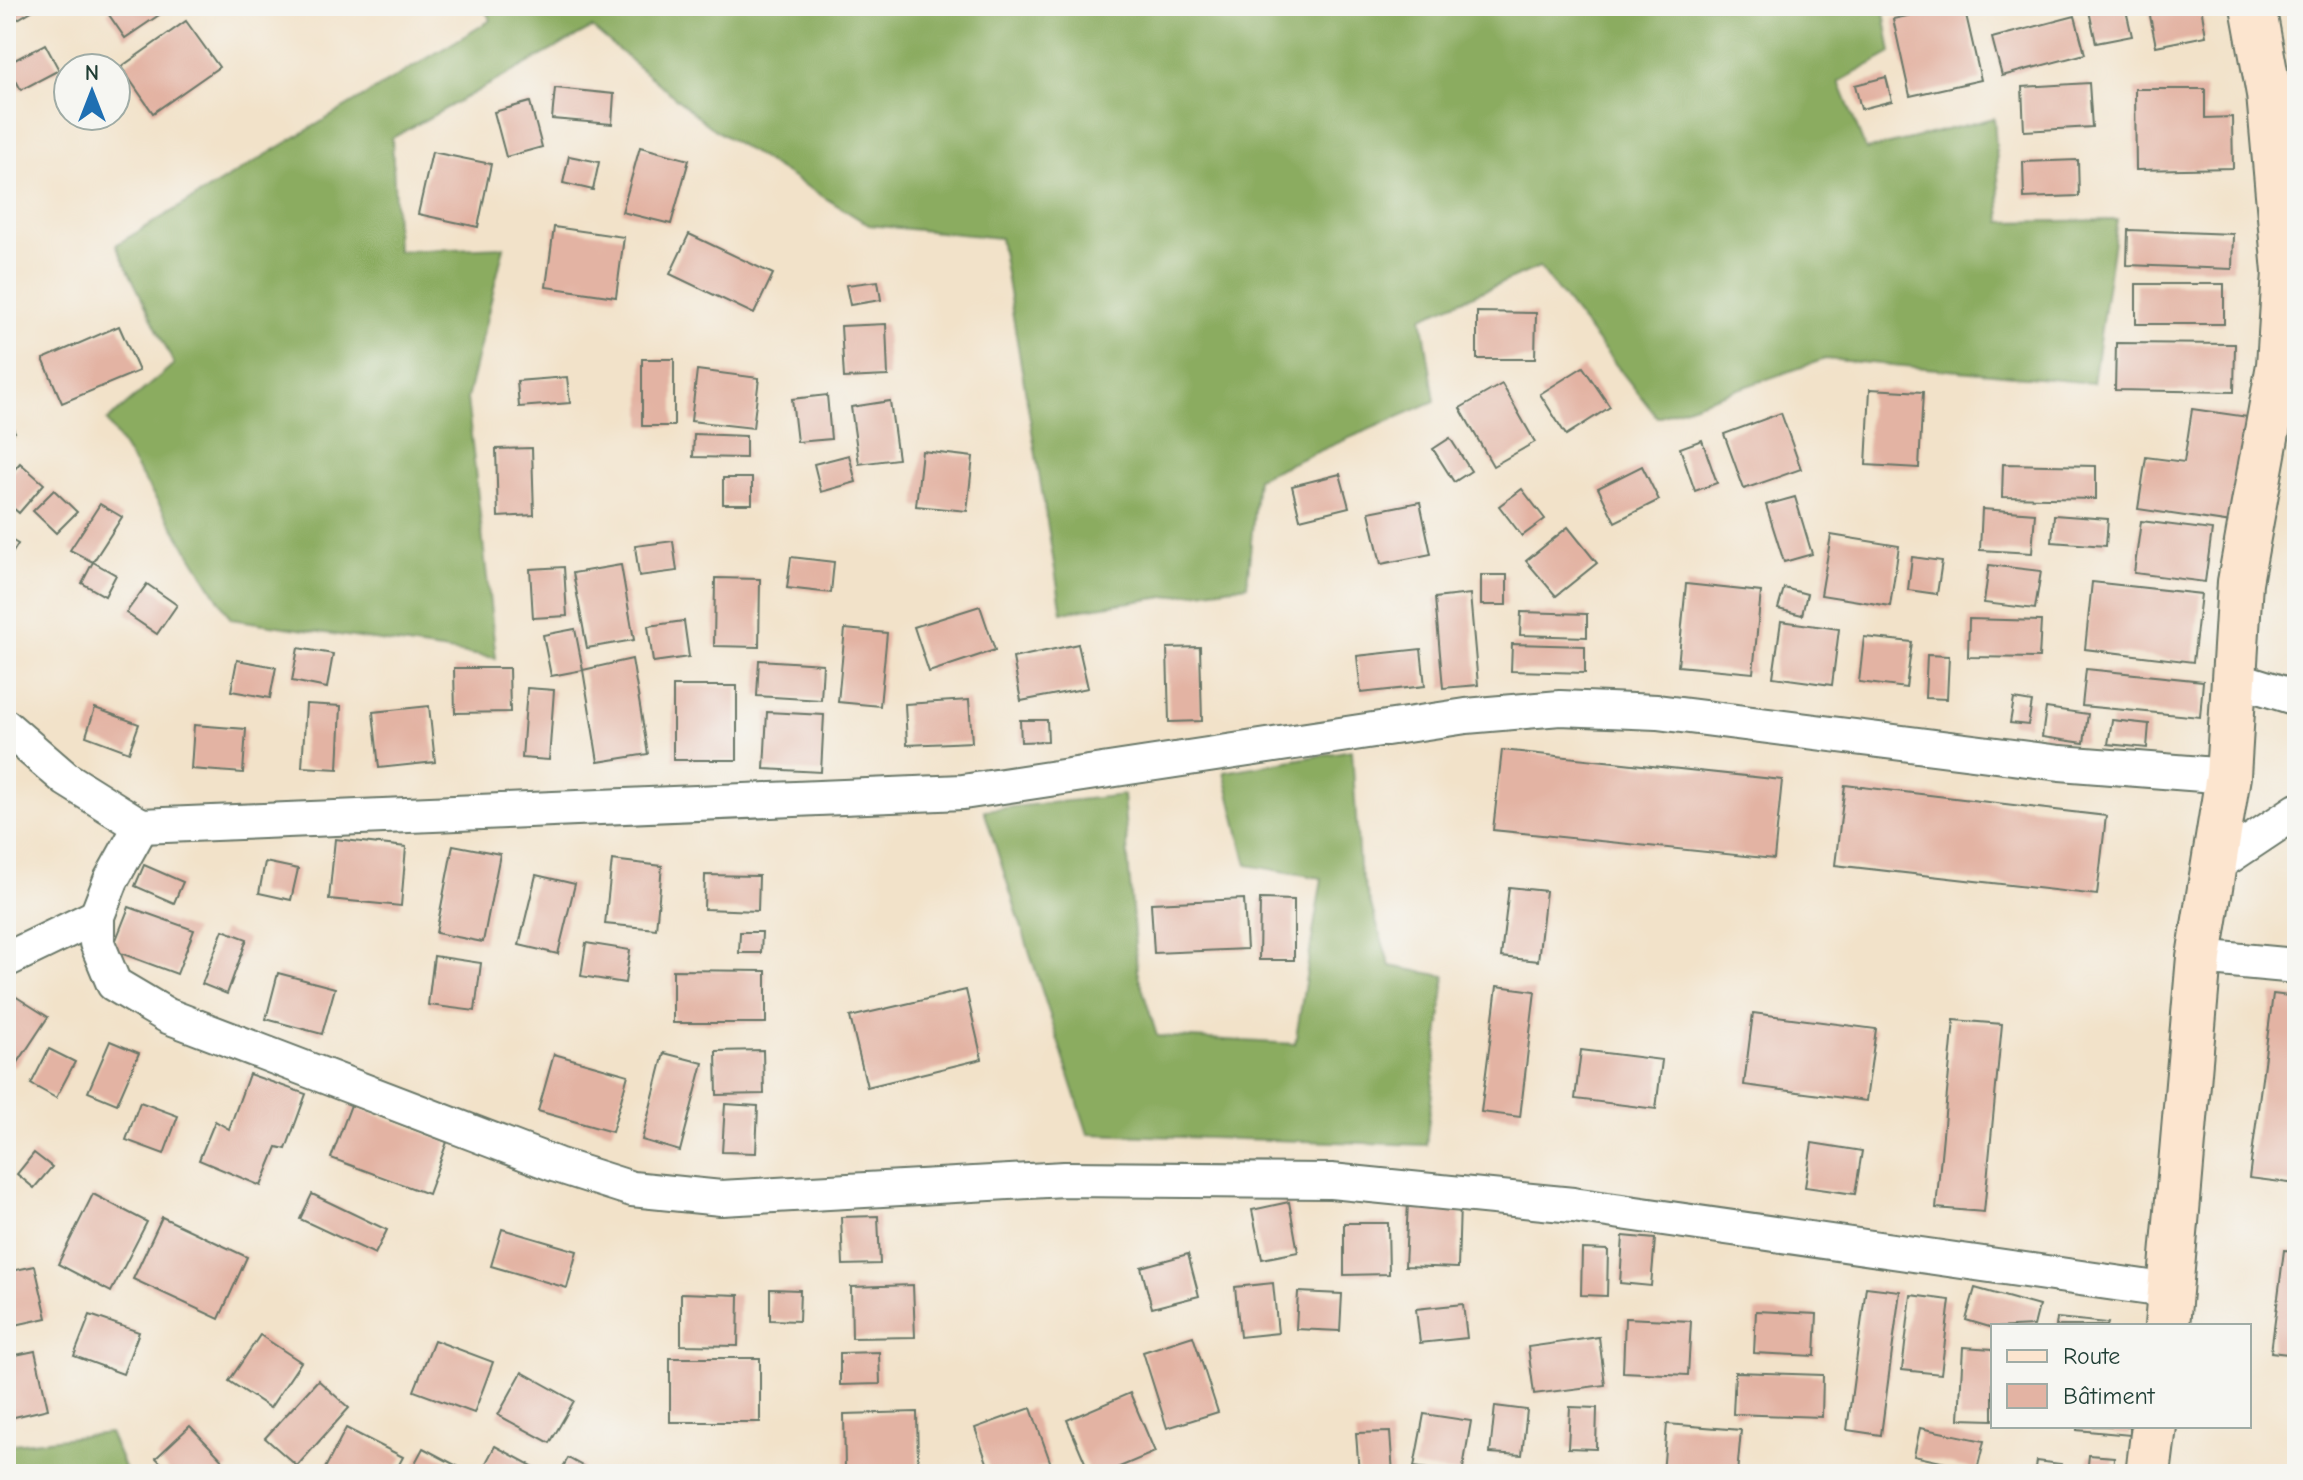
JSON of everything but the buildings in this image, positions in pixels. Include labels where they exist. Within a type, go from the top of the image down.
[{"type":"main road","points":[[2169,1308],[2199,957],[2228,776],[2240,582],[2279,365],[2291,272],[2269,94],[2253,6]]},
{"type":"main road","points":[[2148,1474],[2154,1428]]},
{"type":"street","points":[[2236,679],[2297,698]]},
{"type":"street","points":[[6,727],[66,779],[141,826],[963,792],[1466,716],[1560,708],[1657,712],[2060,763],[2228,776]]},
{"type":"street","points":[[2216,865],[2297,811]]},
{"type":"street","points":[[141,826],[111,880],[97,916],[97,943],[114,984],[168,1016],[557,1165],[632,1189],[721,1198],[1064,1179],[1331,1181],[1588,1207],[2169,1308]]},
{"type":"street","points":[[6,960],[97,916]]},
{"type":"street","points":[[2199,957],[2297,966]]},
{"type":"green space","points":[[482,6],[1883,6],[1891,53],[1839,82],[1866,150],[1994,118],[2001,222],[2117,220],[2093,383],[1825,359],[1657,417],[1539,267],[1422,317],[1435,401],[1257,478],[1247,585],[1062,612],[1000,238],[869,225],[709,126],[592,28],[392,138],[397,251],[504,247],[467,399],[496,658],[231,619],[107,421],[174,364],[116,245],[491,20]]},
{"type":"green space","points":[[1352,750],[1359,867],[1390,966],[1445,976],[1426,1145],[1088,1134],[984,810],[1123,795],[1137,971],[1157,1036],[1295,1044],[1322,878],[1247,865],[1224,772]]},
{"type":"green space","points":[[109,1433],[127,1474],[6,1474],[6,1445]]}]
